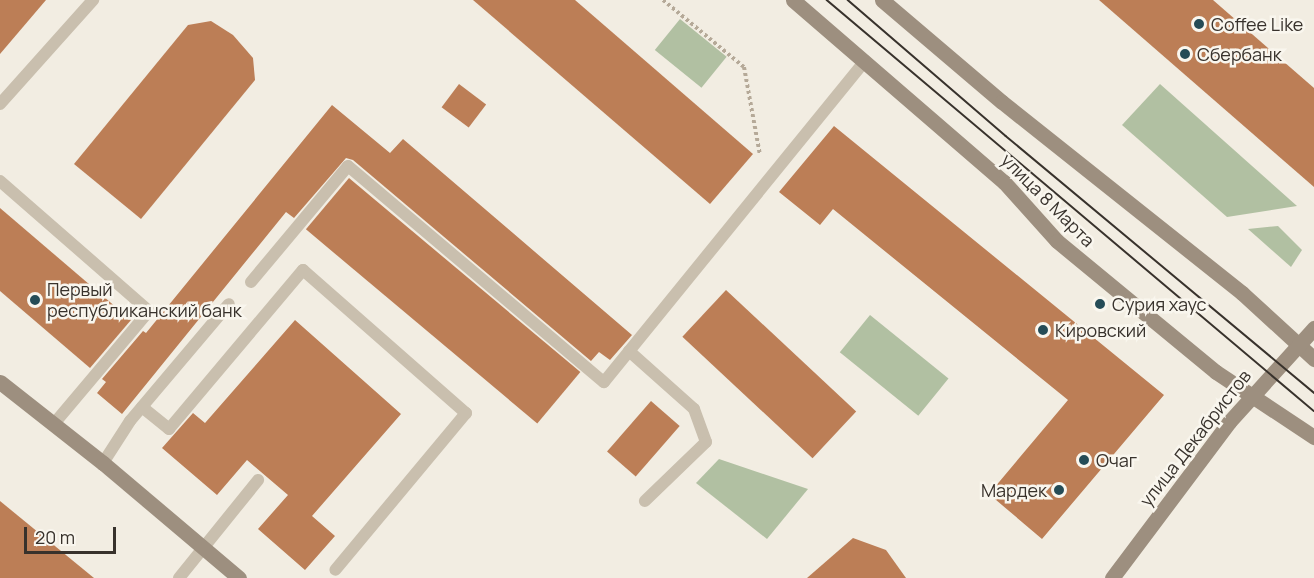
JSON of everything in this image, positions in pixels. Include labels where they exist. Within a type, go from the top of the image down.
[{"type":"main road","name":"улица 8 Марта","points":[[793,0],[1004,182],[1057,241],[1216,372],[1314,437]]},
{"type":"main road","points":[[882,0],[1002,102],[1242,293],[1314,359]]},
{"type":"main road","name":"улица Декабристов","points":[[1112,578],[1229,422],[1314,328]]},
{"type":"main road","points":[[0,382],[103,463],[238,578]]},
{"type":"lane","points":[[0,104],[93,0]]},
{"type":"lane","points":[[251,282],[348,166],[604,382],[865,61]]},
{"type":"lane","points":[[0,181],[149,311],[53,425]]},
{"type":"lane","points":[[142,407],[169,429],[303,270],[466,413],[335,570]]},
{"type":"lane","points":[[103,463],[142,407],[229,304]]},
{"type":"lane","points":[[629,351],[694,409],[706,442],[645,501]]},
{"type":"lane","points":[[179,578],[258,480]]},
{"type":"path","points":[[663,0],[744,67],[765,185]]},
{"type":"green space","points":[[680,19],[727,57],[701,88],[655,50]]},
{"type":"green space","points":[[1160,84],[1297,206],[1227,217],[1122,125]]},
{"type":"green space","points":[[1278,226],[1302,250],[1291,267],[1248,229]]},
{"type":"green space","points":[[870,315],[948,379],[918,416],[840,352]]},
{"type":"green space","points":[[719,459],[808,489],[767,539],[696,483]]},
{"type":"building","points":[[0,0],[46,0],[0,54]]},
{"type":"building","points":[[473,0],[575,0],[753,154],[710,204]]},
{"type":"building","points":[[1099,0],[1213,0],[1314,88],[1314,187]]},
{"type":"building","points":[[211,21],[233,35],[253,58],[255,80],[141,219],[74,164],[188,25]]},
{"type":"building","points":[[459,84],[486,104],[469,128],[442,107]]},
{"type":"building","points":[[332,105],[390,153],[403,139],[632,335],[610,360],[599,352],[591,361],[353,160],[346,158],[294,218],[286,212],[122,414],[97,393],[106,382],[102,379],[143,331],[146,333]]},
{"type":"building","points":[[834,126],[1164,395],[1042,539],[989,494],[1068,400],[833,209],[820,225],[779,192]]},
{"type":"building","points":[[349,178],[580,372],[537,423],[306,229]]},
{"type":"building","points":[[0,208],[131,320],[90,368],[0,291]]},
{"type":"building","points":[[726,290],[856,411],[813,458],[682,337]]},
{"type":"building","points":[[295,320],[401,414],[312,516],[335,536],[305,570],[258,529],[288,495],[247,460],[217,495],[162,448],[193,413],[205,423]]},
{"type":"building","points":[[651,401],[680,426],[636,476],[607,452]]},
{"type":"building","points":[[0,501],[94,578],[0,578]]},
{"type":"building","points":[[853,538],[886,550],[906,578],[807,578]]},
{"type":"tram line","points":[[827,0],[1314,411]]},
{"type":"tram line","points":[[848,0],[1006,136],[1314,393]]},
{"type":"place","name":"Coffee Like","points":[[1199,24]]},
{"type":"place","name":"Сбербанк","points":[[1185,54]]},
{"type":"place","name":"Первый республиканский банк","points":[[35,300]]},
{"type":"place","name":"Сурия хаус","points":[[1100,304]]},
{"type":"place","name":"Кировский","points":[[1043,330]]},
{"type":"place","name":"Очаг","points":[[1084,460]]},
{"type":"place","name":"Мардек","points":[[1059,490]]}]
